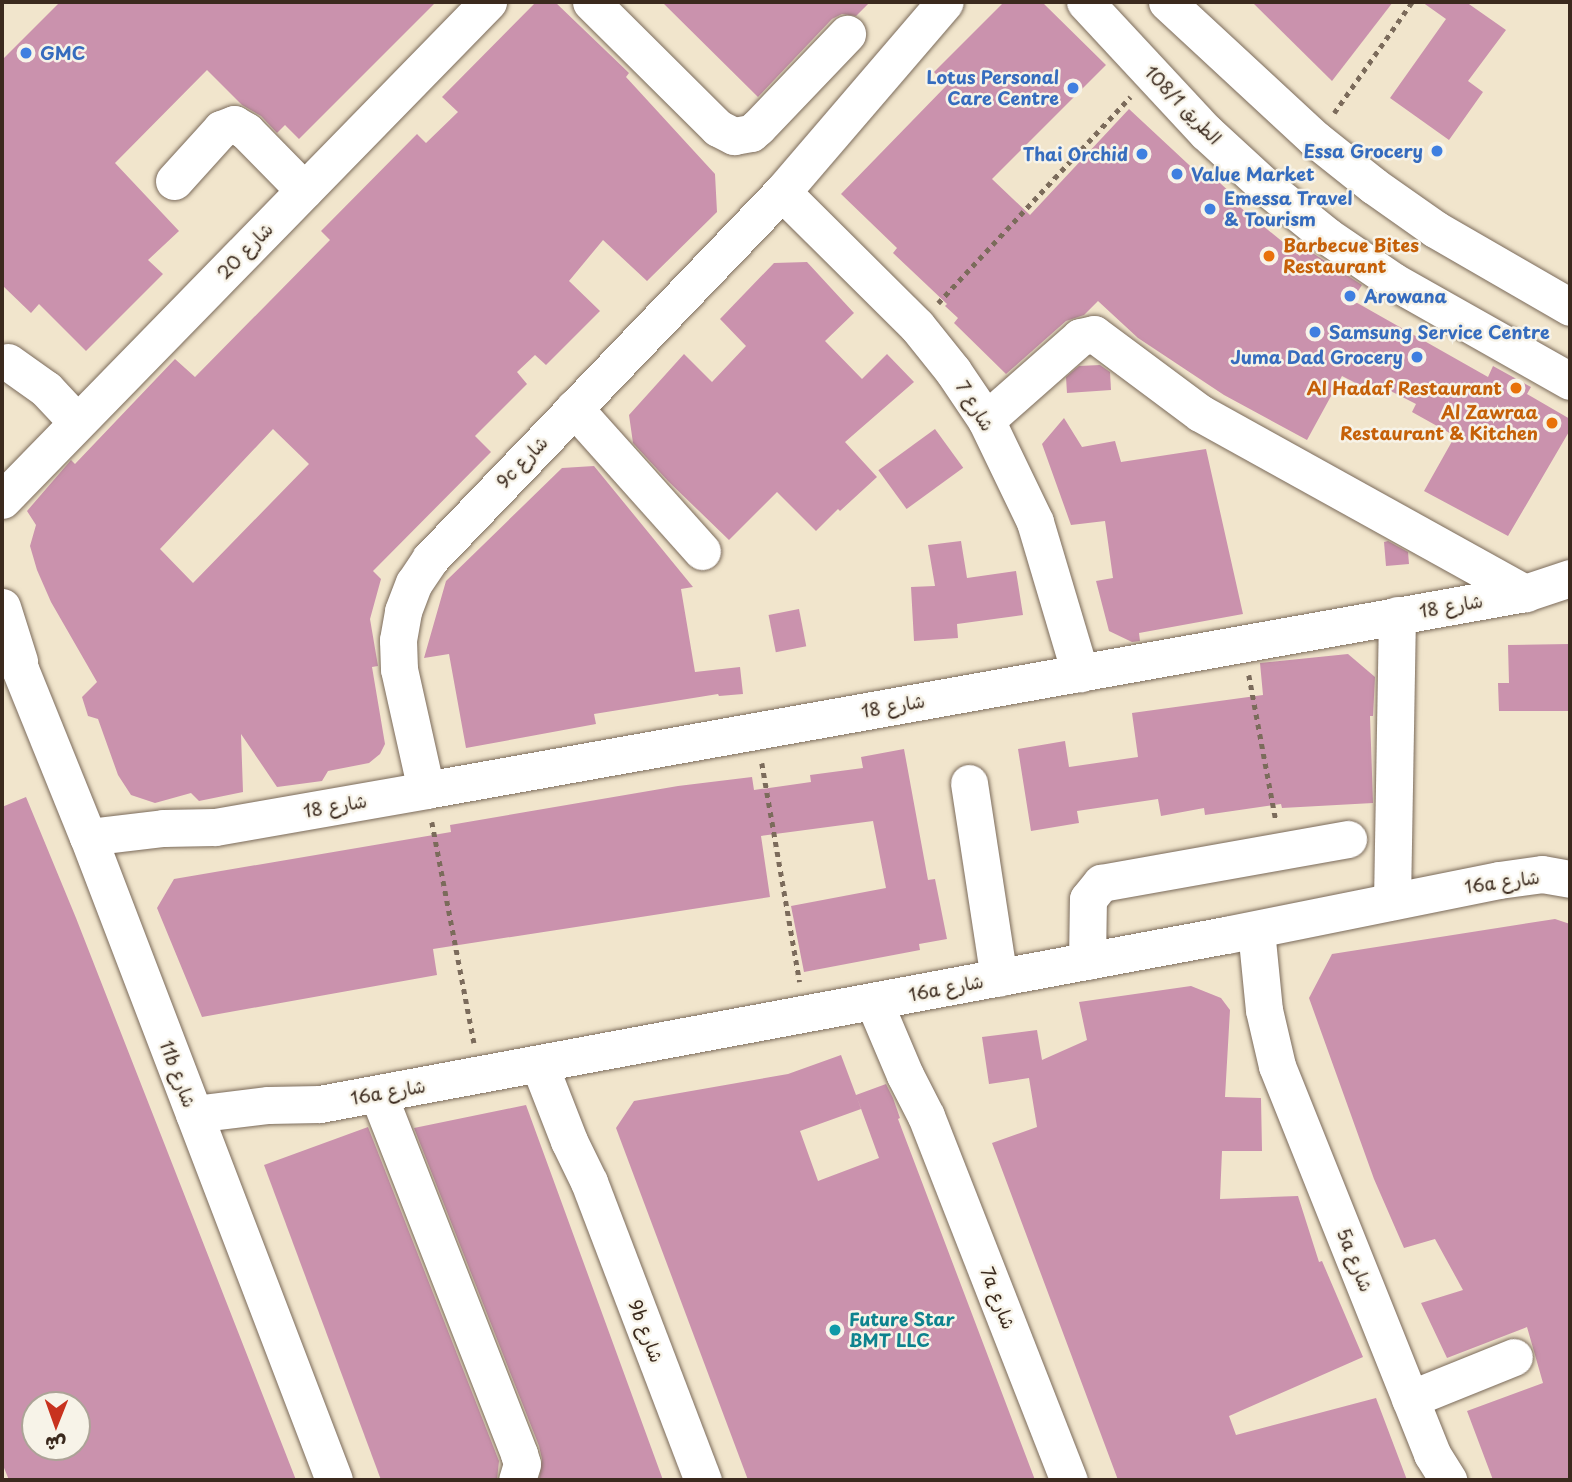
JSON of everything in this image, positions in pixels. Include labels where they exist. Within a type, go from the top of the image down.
[{"type":"street","name":"شارع 20","points":[[2,500],[488,2]]},
{"type":"street","points":[[591,2],[718,128],[734,136],[751,132],[758,127],[847,34]]},
{"type":"street","name":"9c شارع","points":[[426,790],[399,669],[398,640],[406,602],[430,559],[782,192],[945,2]]},
{"type":"street","name":"108/1 الطريق","points":[[1085,2],[1206,132],[1265,186],[1327,236],[1393,281],[1570,381]]},
{"type":"street","points":[[1167,2],[1315,139],[1435,229],[1570,307]]},
{"type":"street","points":[[174,181],[222,129],[234,124],[246,131],[304,190]]},
{"type":"street","name":"شارع 7","points":[[782,192],[917,326],[986,420],[1035,522],[1080,673]]},
{"type":"street","points":[[986,420],[1080,337],[1094,334],[1200,413],[1525,593]]},
{"type":"street","points":[[4,369],[46,389],[77,422]]},
{"type":"street","points":[[574,408],[702,551]]},
{"type":"street","name":"شارع 18","points":[[93,852],[163,828],[215,827],[426,790],[1525,593],[1570,578]]},
{"type":"street","name":"11b شارع","points":[[2,607],[20,669],[334,1480]]},
{"type":"street","points":[[1392,901],[1396,615]]},
{"type":"street","name":"11b شارع","points":[[2,639],[20,669]]},
{"type":"street","points":[[970,783],[999,978]]},
{"type":"street","points":[[1087,961],[1088,899],[1101,883],[1348,839]]},
{"type":"street","name":"16a شارع","points":[[199,1128],[268,1105],[320,1104],[378,1094],[1542,874],[1570,879]]},
{"type":"street","name":"5a شارع","points":[[1241,932],[1248,1009],[1277,1066],[1439,1472]]},
{"type":"street","name":"7a شارع","points":[[890,999],[905,1075],[926,1116],[1069,1480]]},
{"type":"street","name":"9b شارع","points":[[555,1061],[569,1142],[589,1182],[703,1480]]},
{"type":"street","points":[[378,1094],[519,1454],[522,1464],[517,1480]]},
{"type":"street","points":[[1410,1399],[1514,1357]]},
{"type":"path","points":[[1315,139],[1412,2]]},
{"type":"path","points":[[917,326],[1153,74]]},
{"type":"path","points":[[1242,643],[1282,850]]},
{"type":"path","points":[[756,731],[806,1014]]},
{"type":"path","points":[[426,790],[480,1075]]},
{"type":"building","points":[[60,2],[436,2],[299,139],[285,125],[277,133],[261,116],[242,105],[207,70],[115,163],[179,231],[148,260],[163,274],[86,351],[39,304],[31,313],[2,285],[2,60]]},
{"type":"building","points":[[536,2],[555,2],[629,73],[626,77],[715,174],[717,212],[647,281],[603,240],[569,281],[600,311],[546,365],[535,355],[517,372],[527,384],[475,436],[491,452],[373,571],[381,579],[370,619],[378,666],[372,667],[385,744],[380,754],[369,763],[328,771],[322,781],[277,787],[241,734],[243,792],[199,801],[191,793],[155,803],[131,795],[118,775],[98,719],[88,716],[82,697],[97,682],[51,602],[37,570],[30,546],[36,525],[27,511],[71,460],[75,464],[175,359],[195,377],[330,240],[321,231],[417,134],[426,143],[458,112],[442,97]],"holes":[[[273,429],[309,464],[193,583],[160,549]]]},
{"type":"building","points":[[662,2],[870,2],[856,16],[842,14],[832,19],[758,97]]},
{"type":"building","points":[[1004,2],[1042,2],[1106,65],[992,179],[1030,215],[1129,109],[1202,177],[1207,171],[1233,195],[1230,199],[1300,256],[1305,248],[1362,285],[1352,300],[1488,377],[1493,366],[1531,387],[1527,394],[1570,419],[1570,430],[1508,536],[1424,491],[1455,436],[1412,412],[1416,404],[1377,384],[1373,392],[1342,376],[1307,440],[1224,395],[1138,338],[1098,301],[1084,315],[1066,321],[1006,374],[954,323],[958,318],[945,306],[947,304],[893,253],[897,248],[841,194],[947,85],[934,72]]},
{"type":"building","points":[[1252,2],[1393,2],[1332,81]]},
{"type":"building","points":[[1422,2],[1466,2],[1506,30],[1468,81],[1483,92],[1449,140],[1390,98],[1446,19]]},
{"type":"building","points":[[807,262],[854,313],[825,341],[862,379],[887,354],[914,382],[845,442],[877,477],[840,511],[838,509],[816,531],[777,492],[729,540],[633,443],[629,415],[684,354],[712,382],[746,346],[720,319],[774,263]]},
{"type":"building","points":[[1100,365],[1110,372],[1111,390],[1067,393],[1066,377],[1079,366]]},
{"type":"building","points":[[1064,418],[1082,447],[1115,441],[1121,462],[1206,449],[1243,614],[1139,633],[1140,641],[1132,642],[1109,631],[1096,581],[1113,578],[1105,521],[1071,525],[1042,444]]},
{"type":"building","points":[[935,429],[963,468],[907,509],[878,470]]},
{"type":"building","points":[[594,466],[693,587],[681,589],[695,672],[740,667],[743,694],[718,694],[594,714],[596,724],[466,748],[449,654],[424,658],[446,581],[562,468]]},
{"type":"building","points":[[961,541],[967,578],[1016,571],[1023,615],[957,624],[958,638],[914,641],[911,587],[935,586],[928,545]]},
{"type":"building","points":[[1388,541],[1408,552],[1409,564],[1386,566],[1384,542]]},
{"type":"building","points":[[799,609],[806,646],[776,652],[769,615]]},
{"type":"building","points":[[1570,644],[1570,711],[1499,711],[1498,683],[1509,683],[1508,645]]},
{"type":"building","points":[[1348,654],[1375,677],[1373,716],[1370,716],[1373,803],[1282,808],[1281,804],[1205,815],[1204,808],[1161,816],[1158,799],[1077,811],[1079,823],[1031,831],[1018,749],[1065,741],[1069,767],[1138,757],[1132,713],[1263,695],[1260,663]]},
{"type":"building","points":[[904,749],[928,880],[935,879],[947,939],[919,944],[920,950],[804,972],[791,906],[886,888],[873,821],[761,836],[770,897],[433,949],[437,975],[202,1017],[157,908],[174,879],[451,832],[450,825],[678,786],[752,777],[754,790],[811,782],[810,775],[863,768],[861,757]]},
{"type":"building","points":[[26,797],[296,1480],[9,1480],[2,1463],[2,807]]},
{"type":"building","points":[[1555,919],[1570,924],[1570,1480],[1493,1480],[1467,1411],[1543,1383],[1527,1327],[1447,1358],[1421,1303],[1463,1290],[1435,1239],[1404,1248],[1374,1179],[1309,998],[1332,954]]},
{"type":"building","points":[[1191,986],[1221,998],[1230,1010],[1225,1097],[1261,1098],[1262,1151],[1222,1151],[1220,1199],[1298,1196],[1319,1262],[1322,1261],[1363,1357],[1229,1416],[1236,1435],[1376,1398],[1407,1480],[1118,1480],[992,1143],[1037,1127],[1029,1078],[989,1084],[982,1037],[1037,1030],[1042,1060],[1087,1040],[1079,1002]]},
{"type":"building","name":"Future Star BMT LLC","points":[[841,1055],[856,1095],[886,1084],[1035,1480],[748,1480],[616,1128],[634,1101],[788,1074]],"holes":[[[856,1095],[879,1158],[818,1181],[800,1131],[861,1109]]]},
{"type":"building","points":[[526,1105],[663,1480],[539,1480],[542,1459],[539,1446],[414,1128]]},
{"type":"building","points":[[368,1127],[499,1461],[497,1480],[381,1480],[264,1165]]},
{"type":"place","name":"GMC","points":[[26,53]]},
{"type":"place","name":"Lotus Personal Care Centre","points":[[1073,88]]},
{"type":"place","name":"Essa Grocery","points":[[1437,151]]},
{"type":"place","name":"Thai Orchid","points":[[1142,154]]},
{"type":"place","name":"Value Market","points":[[1177,174]]},
{"type":"place","name":"Emessa Travel & Tourism","points":[[1210,209]]},
{"type":"place","name":"Barbecue Bites Restaurant","points":[[1269,256]]},
{"type":"place","name":"Arowana","points":[[1350,296]]},
{"type":"place","name":"Samsung Service Centre","points":[[1315,332]]},
{"type":"place","name":"Juma Dad Grocery","points":[[1417,357]]},
{"type":"place","name":"Al Hadaf Restaurant","points":[[1516,388]]},
{"type":"place","name":"Al Zawraa Restaurant & Kitchen","points":[[1552,423]]},
{"type":"place","name":"Future Star BMT LLC","points":[[835,1330]]}]
